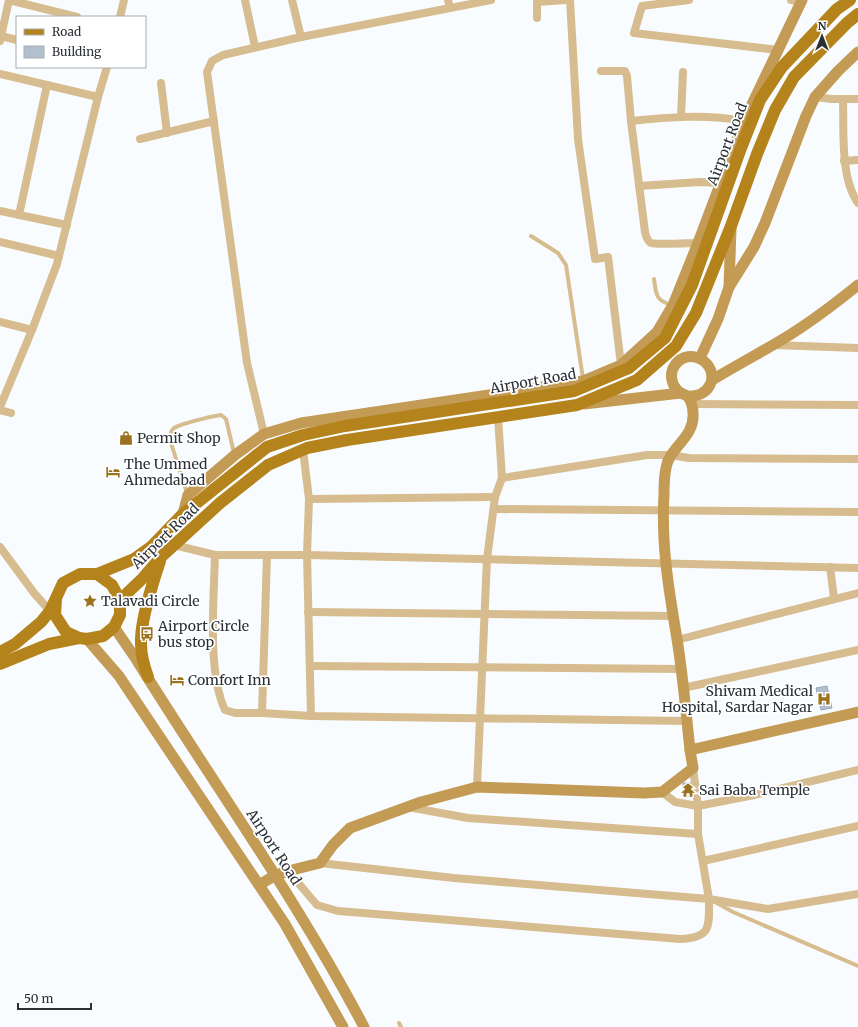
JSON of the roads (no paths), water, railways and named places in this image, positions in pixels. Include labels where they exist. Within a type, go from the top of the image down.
[{"type":"main road","name":"Airport Road","points":[[97,574],[134,559],[152,546],[183,514],[267,447],[303,435],[345,426],[574,391],[629,368],[665,338],[692,285],[746,125],[760,100],[782,67],[837,9],[850,0]]},
{"type":"main road","name":"Airport Road","points":[[120,600],[143,578],[162,556],[220,503],[268,465],[303,450],[347,440],[577,405],[637,380],[676,346],[696,313],[731,226],[774,110],[794,77],[847,22],[858,14]]},
{"type":"main road","points":[[737,210],[736,186],[753,141],[746,125]]},
{"type":"main road","points":[[148,678],[141,652],[141,633],[153,583],[162,556]]},
{"type":"main road","points":[[0,652],[15,644],[41,622],[50,611],[63,584],[80,574],[97,574],[112,585],[120,600],[120,615],[114,627],[103,636],[49,644],[0,664]]},
{"type":"main road","points":[[56,599],[55,615],[66,632],[83,638]]},
{"type":"street","points":[[16,40],[0,39],[9,0],[73,16]]},
{"type":"street","points":[[120,16],[124,0]]},
{"type":"street","points":[[245,0],[255,47]]},
{"type":"street","points":[[292,0],[301,37]]},
{"type":"street","points":[[264,434],[247,363],[208,72],[212,61],[223,55],[255,47],[449,4],[491,0]]},
{"type":"street","points":[[537,18],[537,2],[566,0]]},
{"type":"street","points":[[570,0],[578,139],[592,241],[595,260],[608,257],[621,365]]},
{"type":"street","points":[[689,0],[642,6],[634,33],[778,50]]},
{"type":"street","points":[[183,514],[188,495],[235,455],[264,434],[301,422],[583,381],[621,365],[657,332],[673,305],[720,183],[800,1]]},
{"type":"street","points":[[700,358],[718,319],[729,287],[754,247],[766,223],[806,116],[815,97],[838,71],[858,52]]},
{"type":"street","points":[[11,413],[0,408],[32,330],[59,256],[68,225],[98,97],[107,68]]},
{"type":"street","points":[[601,71],[625,71],[628,83],[631,121],[647,240],[651,243],[658,244],[698,243]]},
{"type":"street","points":[[681,117],[683,72]]},
{"type":"street","points":[[0,74],[98,97]]},
{"type":"street","points":[[161,83],[167,133]]},
{"type":"street","points":[[19,215],[46,85]]},
{"type":"street","points":[[815,97],[843,100],[858,99]]},
{"type":"street","points":[[843,100],[844,161],[852,195],[858,202]]},
{"type":"street","points":[[631,121],[681,117],[716,117],[746,125]]},
{"type":"street","points":[[140,139],[214,121]]},
{"type":"street","points":[[844,161],[858,160]]},
{"type":"street","points":[[639,186],[700,182],[720,183]]},
{"type":"street","points":[[0,211],[68,225]]},
{"type":"street","points":[[729,287],[731,226]]},
{"type":"street","points":[[0,242],[59,256]]},
{"type":"street","points":[[712,380],[805,325],[858,285]]},
{"type":"street","points":[[0,322],[32,330]]},
{"type":"street","points":[[773,345],[858,348]]},
{"type":"street","points":[[288,871],[317,905],[338,911],[680,939],[693,939],[700,936],[706,930],[709,922],[709,899],[698,834],[698,806],[663,538],[666,466],[671,456],[688,434],[692,425],[693,412],[686,398],[673,384],[671,377],[675,365],[680,360],[693,356],[700,358],[710,367],[712,380],[705,391],[686,398]]},
{"type":"street","points":[[664,357],[675,365]]},
{"type":"street","points":[[577,405],[686,398],[858,405]]},
{"type":"street","points":[[477,787],[481,667],[487,559],[494,509],[494,497],[502,478],[498,417]]},
{"type":"street","points":[[303,450],[309,499],[307,555],[311,716]]},
{"type":"street","points":[[502,478],[647,455],[689,458],[858,459]]},
{"type":"street","points":[[309,499],[494,497]]},
{"type":"street","points":[[494,509],[858,512]]},
{"type":"street","points":[[174,545],[215,555],[307,555],[858,568]]},
{"type":"street","points":[[0,547],[34,593],[50,611]]},
{"type":"street","points":[[215,555],[214,664],[220,700],[225,710],[235,713],[311,716],[687,722]]},
{"type":"street","points":[[262,713],[267,555]]},
{"type":"street","points":[[830,567],[834,598]]},
{"type":"street","points":[[677,640],[858,592]]},
{"type":"street","points":[[308,612],[673,616]]},
{"type":"street","name":"Airport Road","points":[[114,627],[274,876],[301,915],[364,1027]]},
{"type":"street","points":[[83,638],[119,676],[259,884],[285,924],[342,1027]]},
{"type":"street","points":[[683,688],[858,650]]},
{"type":"street","points":[[310,666],[681,669]]},
{"type":"street","points":[[690,750],[858,712]]},
{"type":"street","points":[[320,862],[333,845],[350,828],[408,807],[477,787],[644,793],[662,792],[693,768]]},
{"type":"street","points":[[662,792],[675,802],[698,806],[754,795],[858,770]]},
{"type":"street","points":[[408,807],[468,818],[698,834]]},
{"type":"street","points":[[703,861],[858,826]]},
{"type":"street","points":[[259,884],[274,876],[320,862],[454,878],[709,899],[768,909],[858,894]]},
{"type":"lane","points":[[531,236],[558,253],[566,265],[583,381]]},
{"type":"lane","points":[[654,279],[659,300],[661,302],[673,305]]},
{"type":"lane","points":[[188,495],[170,440],[170,434],[174,428],[202,419],[221,416],[226,419],[235,455]]},
{"type":"lane","points":[[709,899],[733,912],[858,966]]},
{"type":"place","name":"Permit Shop","points":[[126,438]]},
{"type":"place","name":"The Ummed Ahmedabad","points":[[113,472]]},
{"type":"place","name":"Talavadi Circle","points":[[90,601]]},
{"type":"place","name":"Airport Circle bus stop","points":[[147,634]]},
{"type":"place","name":"Comfort Inn","points":[[177,680]]},
{"type":"place","name":"Shivam Medical Hospital, Sardar Nagar","points":[[824,699]]},
{"type":"place","name":"Sai Baba Temple","points":[[688,790]]}]
